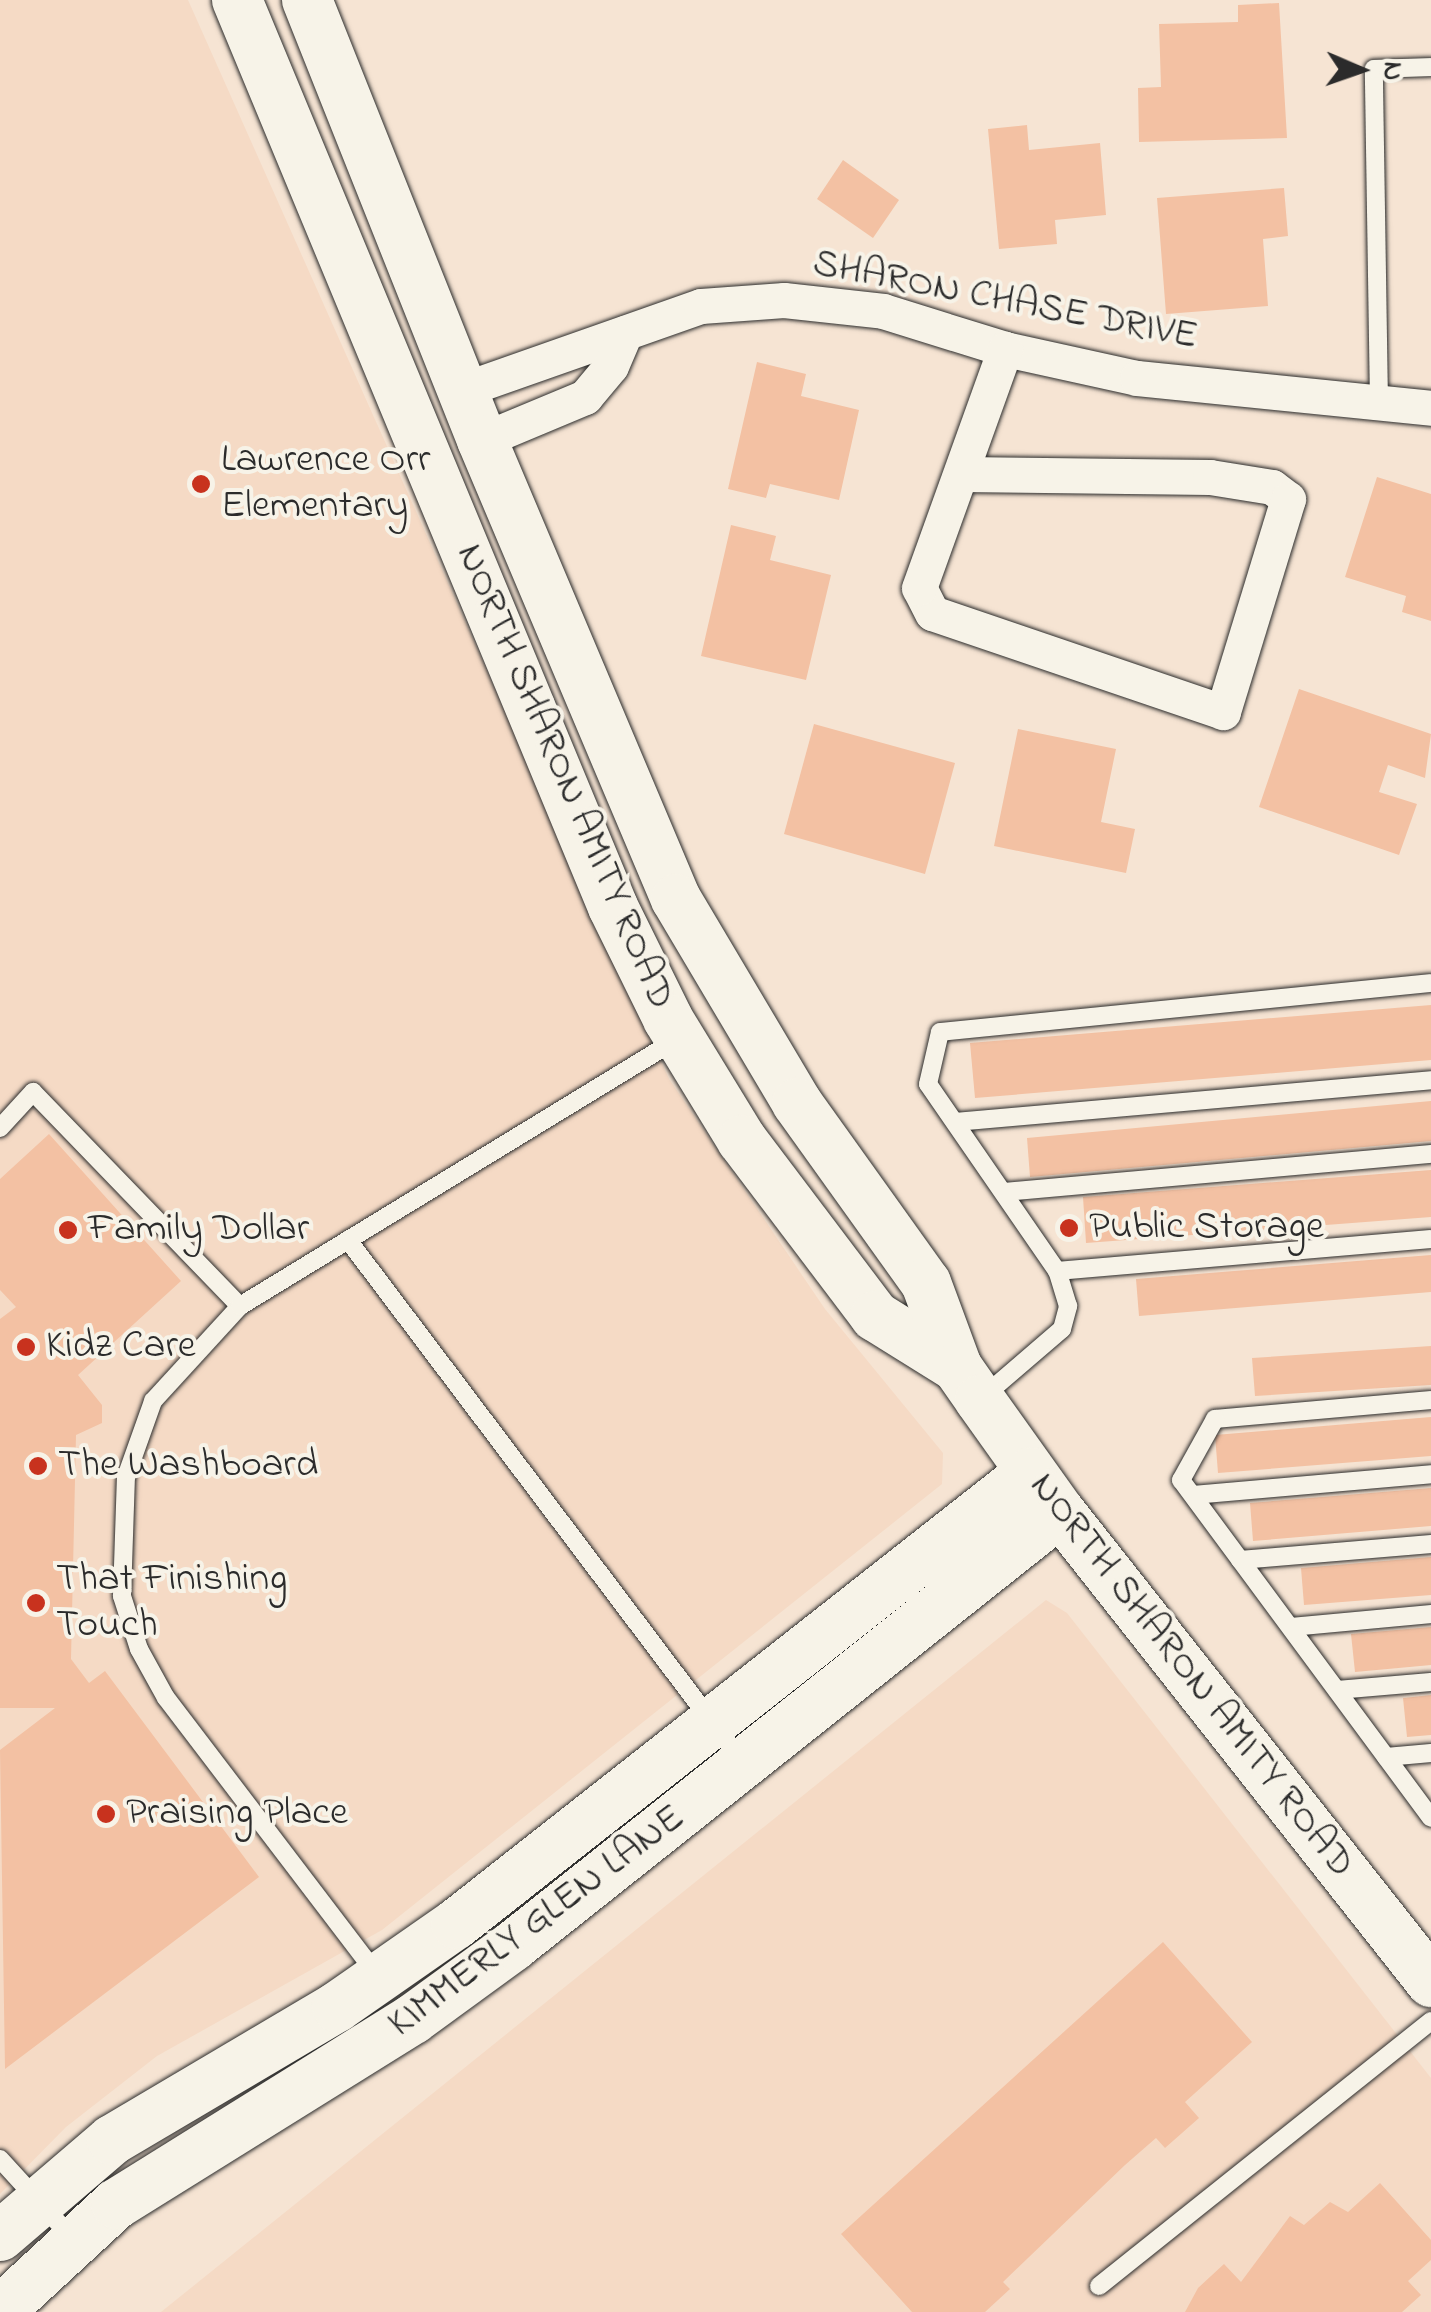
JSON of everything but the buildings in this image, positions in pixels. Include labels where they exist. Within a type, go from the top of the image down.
[{"type":"main road","name":"NORTH SHARON AMITY ROAD","points":[[237,0],[614,907],[680,1038],[742,1140],[875,1316],[968,1383]]},
{"type":"main road","name":"NORTH SHARON AMITY ROAD","points":[[307,0],[482,440],[676,899],[797,1103],[926,1283],[968,1383],[1060,1512],[1431,1982]]},
{"type":"main road","points":[[300,147],[353,214],[421,374],[450,416],[482,440]]},
{"type":"main road","name":"KIMMERLY GLEN LANE","points":[[0,2236],[36,2198],[112,2140],[396,1998],[713,1722],[1031,1472]]},
{"type":"main road","name":"KIMMERLY GLEN LANE","points":[[0,2311],[74,2241],[396,1998],[744,1765],[1060,1512]]},
{"type":"street","name":"SHARON CHASE DRIVE","points":[[462,390],[701,306],[784,300],[883,311],[1004,349],[1137,378],[1431,408]]},
{"type":"street","points":[[482,440],[585,398],[606,375],[625,333]]},
{"type":"street","points":[[960,474],[1210,477],[1272,487],[1288,499],[1223,712],[932,613],[920,588],[960,474],[1004,349]]},
{"type":"lane","points":[[1378,402],[1374,69],[1431,67]]},
{"type":"lane","points":[[968,1383],[1062,1329],[1068,1306],[1057,1271],[928,1084],[940,1032],[1431,983]]},
{"type":"lane","points":[[396,1998],[166,1698],[122,1596],[126,1477],[154,1401],[240,1306],[680,1038]]},
{"type":"lane","points":[[955,1122],[1431,1080]]},
{"type":"lane","points":[[0,1128],[33,1092],[240,1306]]},
{"type":"lane","points":[[1004,1192],[1431,1154]]},
{"type":"lane","points":[[1057,1271],[1431,1239]]},
{"type":"lane","points":[[348,1240],[744,1765]]},
{"type":"lane","points":[[1431,1400],[1215,1419],[1180,1480],[1431,1818]]},
{"type":"lane","points":[[1193,1495],[1431,1474]]},
{"type":"lane","points":[[1240,1560],[1431,1544]]},
{"type":"lane","points":[[1290,1627],[1431,1614]]},
{"type":"lane","points":[[1337,1690],[1431,1682]]},
{"type":"lane","points":[[1386,1757],[1431,1753]]},
{"type":"lane","points":[[1099,2286],[1431,2021]]},
{"type":"lane","points":[[0,2159],[74,2241]]},
{"type":"shaded area","points":[[0,0],[188,0],[669,1079],[825,1309],[943,1453],[942,1484],[382,1930],[157,2056],[66,2127],[0,2194]]},
{"type":"shaded area","points":[[1046,1600],[1067,1613],[1431,2078],[1431,2312],[161,2312]]},
{"type":"place","name":"Lawrence Orr Elementary","points":[[201,484]]},
{"type":"place","name":"Public Storage","points":[[1069,1228]]},
{"type":"place","name":"Family Dollar","points":[[68,1230]]},
{"type":"place","name":"Kidz Care","points":[[26,1347]]},
{"type":"place","name":"The Washboard","points":[[38,1466]]},
{"type":"place","name":"That Finishing Touch","points":[[36,1603]]},
{"type":"place","name":"Praising Place","points":[[106,1814]]}]
